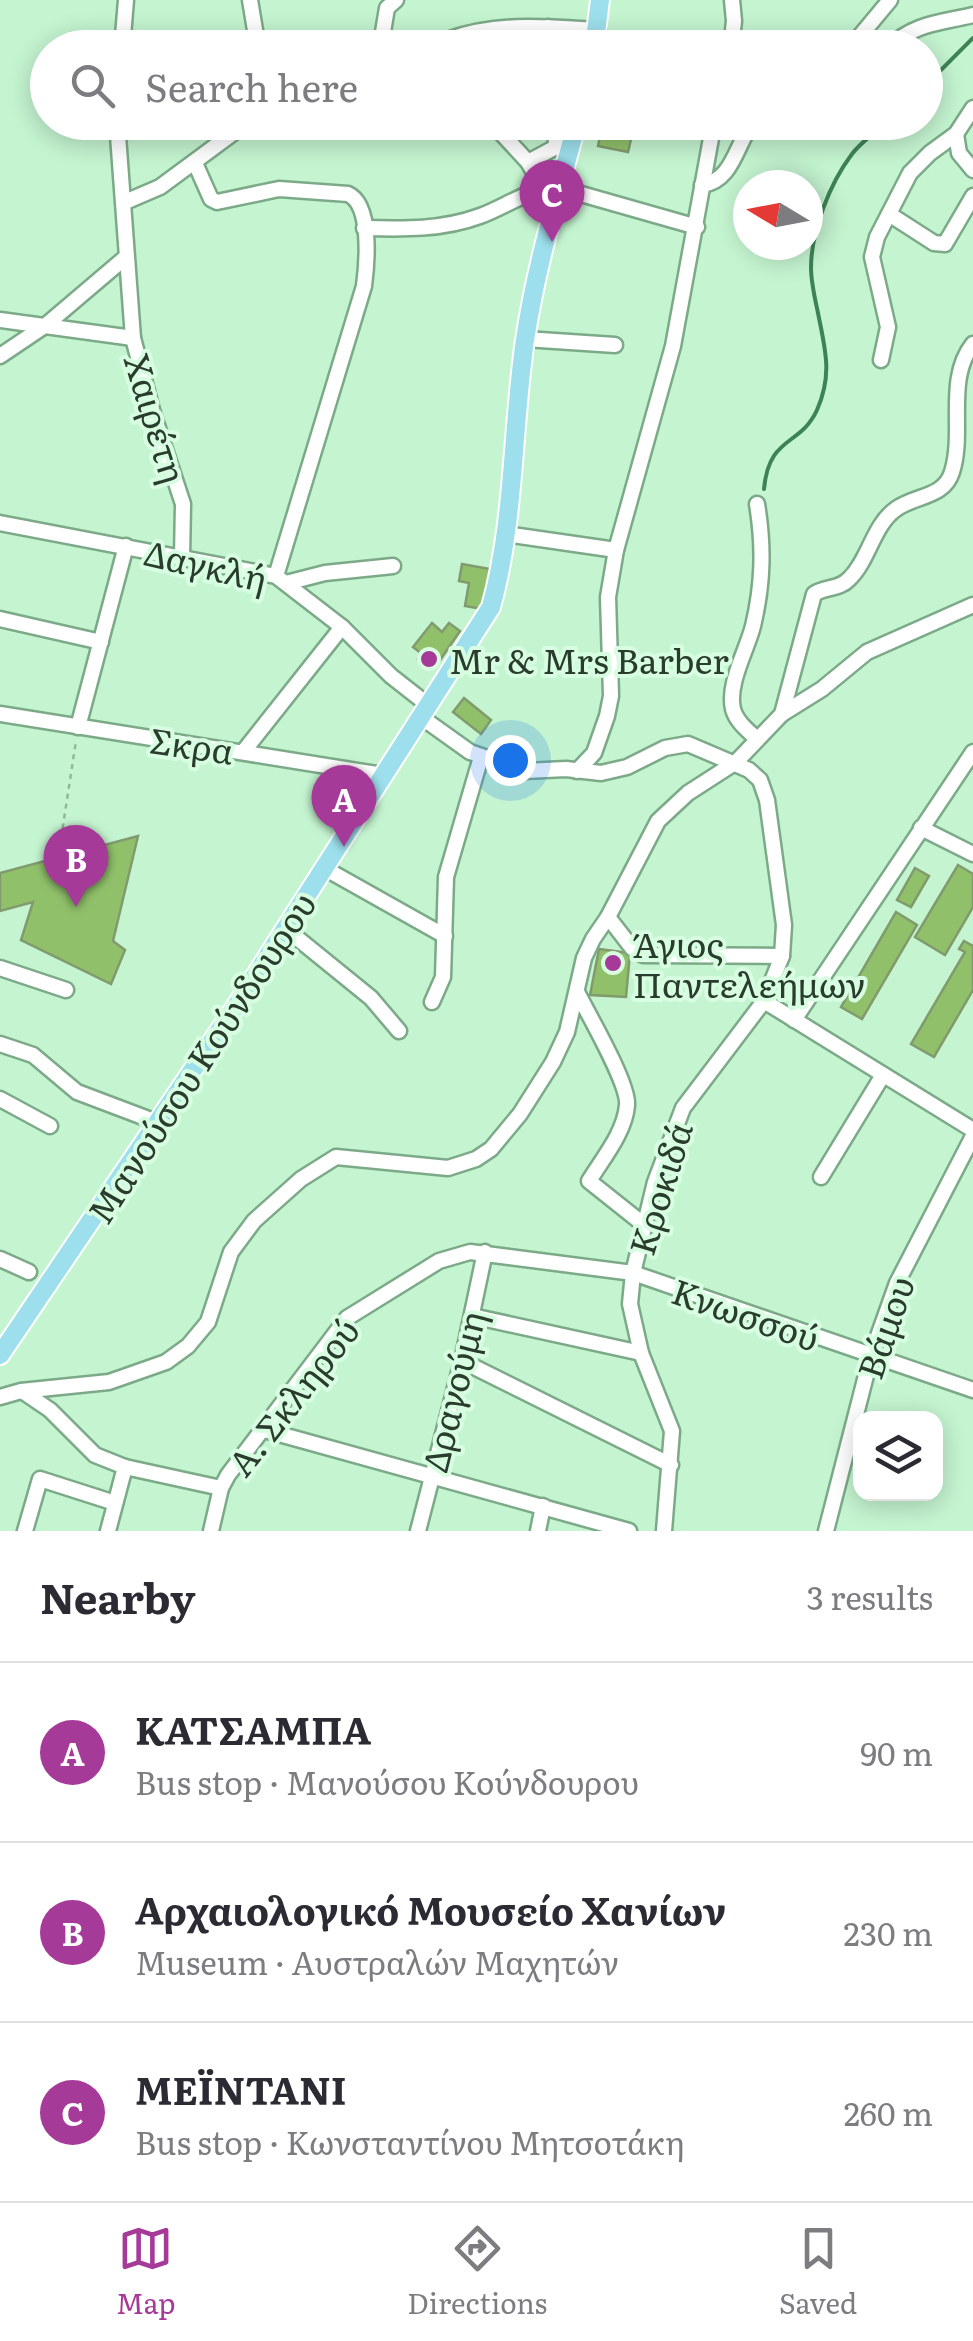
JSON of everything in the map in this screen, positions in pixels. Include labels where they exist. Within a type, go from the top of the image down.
[{"type":"main road","points":[[597,30],[600,0]]},
{"type":"main road","name":"Μανούσου Κούνδουρου","points":[[0,1355],[286,929],[490,607],[505,534],[525,338],[551,188],[570,140]]},
{"type":"street","points":[[124,30],[126,0]]},
{"type":"street","points":[[250,0],[255,30]]},
{"type":"street","points":[[386,30],[387,8],[396,0]]},
{"type":"street","points":[[732,0],[733,30]]},
{"type":"street","points":[[865,30],[890,0]]},
{"type":"street","points":[[910,30],[973,16]]},
{"type":"street","points":[[548,26],[548,30]]},
{"type":"street","points":[[480,30],[548,26],[564,30]]},
{"type":"street","points":[[881,360],[888,327],[872,257],[888,214],[910,174],[956,134],[973,108]]},
{"type":"street","points":[[956,134],[959,153],[973,170]]},
{"type":"street","name":"Χαιρέτη","points":[[119,140],[133,338],[183,504],[182,558]]},
{"type":"street","points":[[125,202],[160,187],[225,140]]},
{"type":"street","points":[[508,140],[551,188],[697,228]]},
{"type":"street","points":[[528,162],[556,147],[556,140]]},
{"type":"street","points":[[578,771],[594,753],[611,696],[608,597],[616,550],[673,346],[711,140]]},
{"type":"street","points":[[702,184],[712,184],[724,175],[744,140]]},
{"type":"street","points":[[195,164],[214,201],[279,189],[348,194],[358,199],[368,254],[364,286],[281,580],[393,566]]},
{"type":"street","points":[[364,228],[442,228],[551,188]]},
{"type":"street","points":[[888,214],[934,243],[945,244],[973,196]]},
{"type":"street","points":[[0,356],[46,325],[126,257]]},
{"type":"street","points":[[0,320],[133,338]]},
{"type":"street","points":[[525,338],[615,345]]},
{"type":"street","points":[[782,714],[814,594],[840,587],[850,579],[896,508],[939,490],[948,481],[973,344]]},
{"type":"street","points":[[757,504],[764,562],[752,630],[732,696],[736,717],[757,738]]},
{"type":"street","name":"Δαγκλή","points":[[0,523],[281,580],[342,627],[425,711],[480,757],[525,772],[601,773],[627,768],[680,744],[700,747],[736,762]]},
{"type":"street","points":[[505,534],[616,550]]},
{"type":"street","points":[[78,727],[126,546]]},
{"type":"street","points":[[0,1397],[21,1391],[109,1382],[166,1362],[188,1346],[208,1322],[231,1252],[241,1238],[272,1202],[336,1157],[448,1168],[476,1160],[491,1149],[520,1114],[553,1062],[567,1032],[584,958],[658,821],[688,793],[736,762],[782,714],[822,689],[867,652],[973,605]]},
{"type":"street","points":[[0,619],[101,642]]},
{"type":"street","points":[[243,752],[342,627]]},
{"type":"street","name":"Σκρα","points":[[0,714],[383,775]]},
{"type":"street","points":[[794,1020],[973,752]]},
{"type":"street","points":[[432,1002],[443,977],[446,878],[480,757]]},
{"type":"street","name":"Κροκιδά","points":[[664,1531],[672,1431],[640,1353],[630,1304],[643,1224],[683,1108],[764,1002],[782,956],[784,924],[767,800],[760,780],[736,762]]},
{"type":"street","points":[[920,828],[973,854]]},
{"type":"street","points":[[324,868],[445,936]]},
{"type":"street","points":[[608,917],[632,948],[643,955],[782,956]]},
{"type":"street","points":[[286,929],[372,998],[400,1031]]},
{"type":"street","points":[[0,968],[66,990]]},
{"type":"street","points":[[577,991],[628,1104],[621,1128],[589,1181],[643,1224]]},
{"type":"street","points":[[764,1002],[973,1133]]},
{"type":"street","points":[[0,1044],[33,1054],[77,1092],[158,1123]]},
{"type":"street","points":[[821,1177],[883,1075]]},
{"type":"street","points":[[0,1099],[50,1126]]},
{"type":"street","name":"Βάμου","points":[[826,1531],[872,1356],[911,1250],[973,1133]]},
{"type":"street","name":"Α. Σκληρού","points":[[211,1531],[221,1488],[260,1429],[347,1318],[439,1261],[485,1252],[633,1274]]},
{"type":"street","name":"Δραγούμη","points":[[418,1531],[462,1361],[485,1252]]},
{"type":"street","points":[[0,1259],[29,1272]]},
{"type":"street","name":"Κνωσσού","points":[[633,1274],[973,1390]]},
{"type":"street","points":[[472,1316],[640,1353]]},
{"type":"street","points":[[462,1361],[671,1464]]},
{"type":"street","points":[[21,1391],[50,1410],[95,1455],[126,1467],[221,1488]]},
{"type":"street","points":[[260,1429],[629,1531]]},
{"type":"street","points":[[108,1531],[126,1467]]},
{"type":"street","points":[[25,1531],[40,1479],[115,1503]]},
{"type":"street","points":[[538,1531],[543,1506]]},
{"type":"path","points":[[58,858],[78,727]]},
{"type":"building","points":[[599,140],[631,140],[628,152],[598,146]]},
{"type":"building","points":[[462,564],[495,570],[488,610],[465,606],[469,583],[459,581]]},
{"type":"building","points":[[432,623],[442,632],[449,623],[460,631],[436,666],[431,663],[428,667],[418,659],[422,654],[413,647]]},
{"type":"building","points":[[464,698],[491,720],[481,734],[453,712]]},
{"type":"building","points":[[138,836],[113,941],[125,950],[111,984],[21,940],[33,902],[0,911],[0,873]]},
{"type":"building","points":[[958,865],[973,874],[973,907],[945,955],[915,937]]},
{"type":"building","points":[[915,868],[929,876],[911,907],[897,900]]},
{"type":"building","points":[[896,912],[917,925],[862,1019],[841,1007]]},
{"type":"building","points":[[964,941],[973,946],[973,990],[934,1057],[911,1044],[965,952],[959,949]]},
{"type":"building","name":"Άγιος Παντελεήμων","points":[[599,949],[630,953],[626,997],[590,995]]},
{"type":"waterway","points":[[943,68],[973,38]]},
{"type":"waterway","points":[[764,489],[772,459],[810,422],[822,397],[825,350],[813,290],[814,239],[836,179],[866,140]]},
{"type":"place","name":"ΜΕΪΝΤΑΝΙ","points":[[552,242]]},
{"type":"place","name":"Mr & Mrs Barber","points":[[429,659]]},
{"type":"place","name":"ΚΑΤΣΑΜΠΑ","points":[[344,847]]},
{"type":"place","name":"Αρχαιολογικό Μουσείο Χανίων","points":[[76,907]]},
{"type":"place","name":"Άγιος Παντελεήμων","points":[[613,963]]}]
